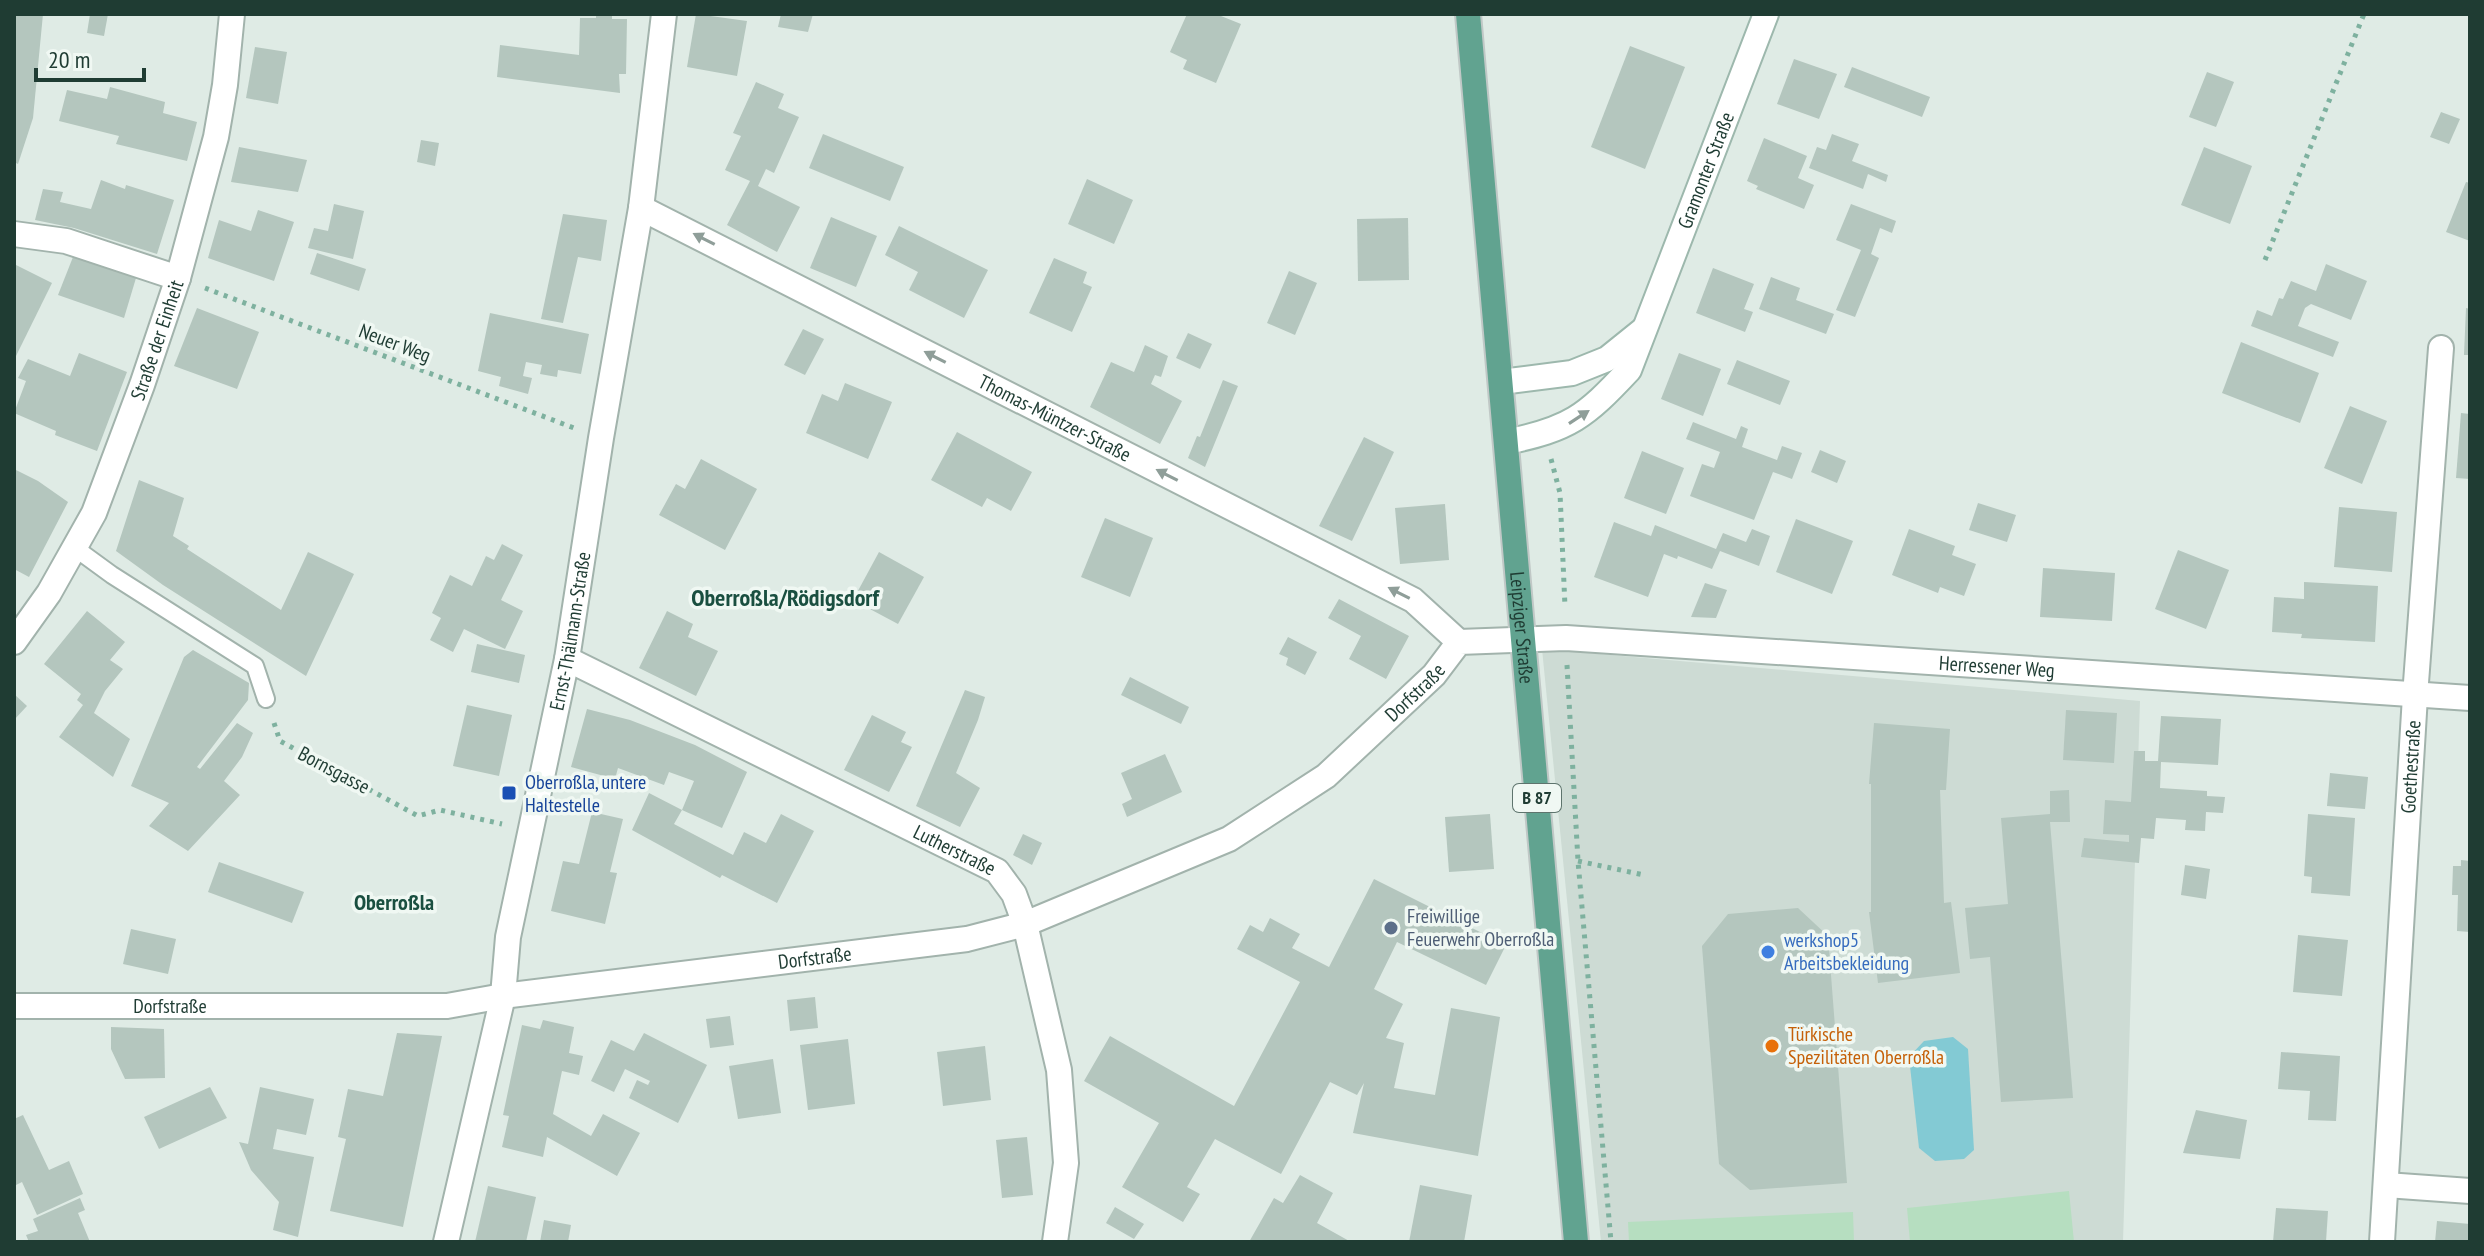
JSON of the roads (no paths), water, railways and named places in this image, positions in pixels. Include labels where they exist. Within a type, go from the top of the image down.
[{"type":"main road","name":"Leipziger Straße","points":[[1468,14],[1576,1242]]},
{"type":"street","name":"Straße der Einheit","points":[[14,642],[49,593],[94,513],[178,278],[216,137],[232,14]]},
{"type":"street","name":"Ernst-Thälmann-Straße","points":[[446,1242],[503,996],[508,937],[567,659],[641,208],[664,14]]},
{"type":"street","name":"Gramonter Straße","points":[[1506,442],[1545,434],[1571,423],[1595,406],[1629,370],[1766,14]]},
{"type":"street","name":"Thomas-Müntzer-Straße","points":[[641,208],[1413,600],[1459,642]]},
{"type":"street","points":[[14,234],[66,241],[178,278]]},
{"type":"street","name":"Gramonter Straße","points":[[1501,382],[1572,373],[1607,359],[1645,328]]},
{"type":"street","name":"Goethestraße","points":[[2382,1242],[2415,696],[2441,348]]},
{"type":"street","points":[[1459,642],[1522,638]]},
{"type":"street","name":"Herressener Weg","points":[[1522,638],[1566,638],[2470,698]]},
{"type":"street","name":"Dorfstraße","points":[[14,1006],[447,1006],[503,996],[967,939],[1025,924],[1229,839],[1326,776],[1434,675],[1459,642]]},
{"type":"street","name":"Lutherstraße","points":[[567,659],[997,871],[1014,894],[1025,924],[1059,1070],[1066,1163],[1055,1242]]},
{"type":"street","points":[[2386,1185],[2470,1191]]},
{"type":"lane","points":[[75,548],[255,666],[266,699]]},
{"type":"water","points":[[1953,1037],[1968,1049],[1974,1150],[1964,1159],[1935,1161],[1919,1148],[1909,1057],[1924,1041]]},
{"type":"place","name":"Oberroßla, untere Haltestelle","points":[[509,793]]},
{"type":"place","name":"Freiwillige Feuerwehr Oberroßla","points":[[1391,928]]},
{"type":"place","name":"werkshop5 Arbeitsbekleidung","points":[[1768,952]]},
{"type":"place","name":"Türkische Spezilitäten Oberroßla","points":[[1772,1046]]},
{"type":"district","name":"Oberroßla/Rödigsdorf","points":[[785,598]]},
{"type":"district","name":"Oberroßla","points":[[394,902]]}]
